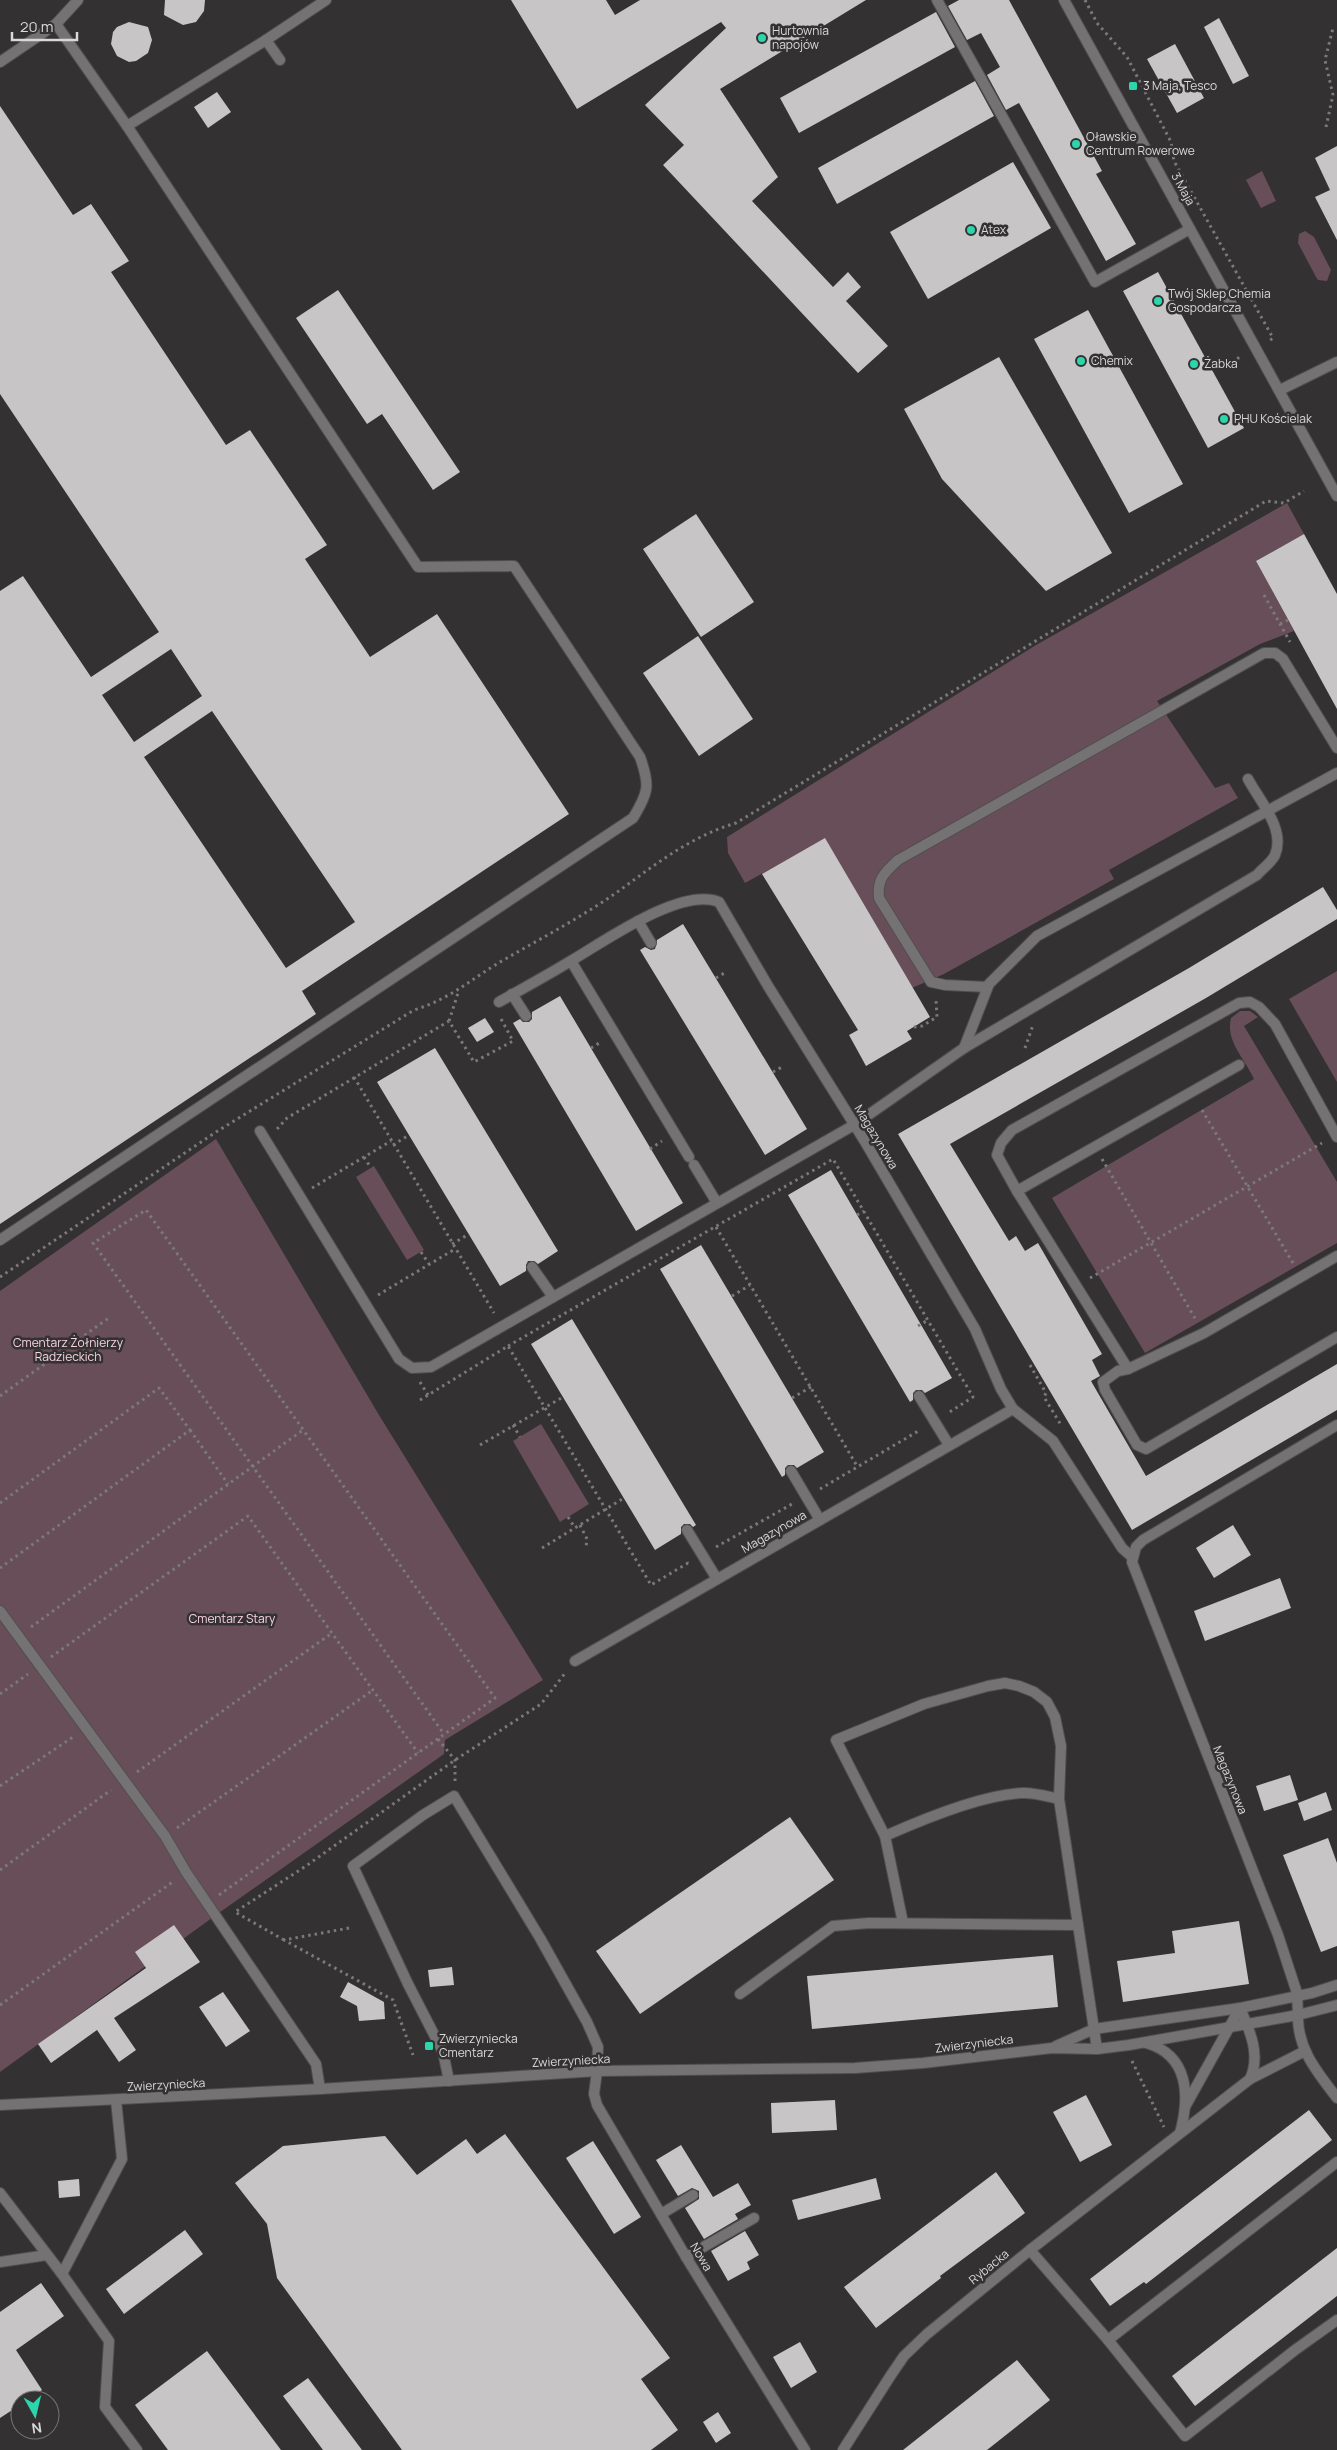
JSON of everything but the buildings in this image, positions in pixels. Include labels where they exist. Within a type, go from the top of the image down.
[{"type":"street","points":[[0,62],[56,24],[78,0]]},
{"type":"street","points":[[127,126],[266,40],[326,0]]},
{"type":"street","points":[[937,0],[1095,282],[1190,229]]},
{"type":"street","name":"3 Maja","points":[[1064,0],[1336,490]]},
{"type":"street","points":[[0,1240],[633,818],[646,797],[648,779],[640,756],[514,566],[418,567],[127,126],[56,24]]},
{"type":"street","points":[[266,40],[280,60]]},
{"type":"street","points":[[1280,390],[1337,362]]},
{"type":"street","points":[[988,987],[945,986],[931,982],[879,898],[878,884],[882,874],[898,860],[1264,653],[1275,653],[1283,659],[1337,748]]},
{"type":"street","points":[[964,1048],[988,987],[1036,936],[1337,773]]},
{"type":"street","points":[[263,1135],[298,1196],[399,1359],[412,1368],[423,1369],[431,1367],[854,1125],[964,1048],[1257,875],[1275,855],[1278,838],[1275,828],[1248,779]]},
{"type":"street","name":"Magazynowa","points":[[638,921],[673,906],[699,899],[712,899],[723,906],[768,986],[854,1125],[975,1329],[1001,1389],[1013,1409],[1053,1441],[1122,1548],[1132,1557],[1134,1571],[1278,1935],[1298,1996],[1298,2015]]},
{"type":"street","points":[[499,1002],[638,921],[651,943]]},
{"type":"street","points":[[571,961],[717,1203]]},
{"type":"street","points":[[512,994],[526,1016]]},
{"type":"street","points":[[1128,1369],[1017,1191],[997,1155],[1002,1143],[1012,1130],[1239,1003],[1250,1002],[1259,1007],[1275,1024],[1336,1136]]},
{"type":"street","points":[[1017,1191],[1096,1148],[1239,1065]]},
{"type":"street","points":[[1337,1256],[1204,1333],[1128,1369],[1118,1370],[1109,1375],[1103,1382],[1105,1390],[1137,1445],[1146,1448],[1337,1337]]},
{"type":"street","points":[[532,1267],[553,1297]]},
{"type":"street","points":[[919,1396],[949,1445]]},
{"type":"street","name":"Magazynowa","points":[[575,1661],[1013,1409]]},
{"type":"street","points":[[1132,1557],[1136,1547],[1143,1540],[1337,1425]]},
{"type":"street","points":[[791,1471],[820,1520]]},
{"type":"street","points":[[687,1530],[718,1579]]},
{"type":"street","points":[[0,1611],[165,1836],[186,1872],[316,2064],[320,2090]]},
{"type":"street","points":[[903,1923],[885,1836],[836,1740],[924,1704],[988,1686],[1005,1684],[1019,1686],[1034,1692],[1047,1702],[1055,1717],[1061,1746],[1059,1799],[1097,2049]]},
{"type":"street","points":[[885,1836],[917,1822],[997,1797],[1021,1793],[1059,1799]]},
{"type":"street","points":[[448,2081],[443,2052],[408,1984],[352,1866],[423,1815],[454,1796]]},
{"type":"street","name":"Nowa","points":[[454,1796],[540,1938],[587,2022],[598,2047],[594,2094],[597,2105],[686,2257],[804,2450]]},
{"type":"street","points":[[740,1994],[833,1926],[869,1922],[1078,1925]]},
{"type":"street","name":"Zwierzyniecka","points":[[1052,2048],[1094,2029],[1240,2008],[1298,1996],[1337,1985]]},
{"type":"street","name":"Zwierzyniecka","points":[[0,2104],[320,2090],[597,2071],[855,2068],[923,2063],[1052,2048],[1097,2049],[1229,2028],[1298,2015],[1337,2004]]},
{"type":"street","points":[[1240,2008],[1247,2024],[1255,2054],[1254,2071],[1250,2079]]},
{"type":"street","points":[[1186,2106],[1240,2008]]},
{"type":"street","points":[[1298,2015],[1298,2026],[1305,2052],[1310,2062],[1337,2098]]},
{"type":"street","points":[[1143,2042],[1158,2047],[1174,2059],[1186,2088],[1186,2106],[1180,2132]]},
{"type":"street","name":"Rybacka","points":[[843,2450],[904,2356],[927,2334],[1030,2250],[1250,2079],[1305,2052]]},
{"type":"street","points":[[62,2274],[122,2159],[116,2100]]},
{"type":"street","points":[[1108,2340],[1337,2162]]},
{"type":"street","points":[[0,2193],[62,2274],[109,2341],[105,2407],[137,2450]]},
{"type":"street","points":[[661,2214],[693,2196]]},
{"type":"street","points":[[686,2257],[754,2218]]},
{"type":"street","points":[[1030,2250],[1108,2340],[1185,2436],[1295,2350],[1337,2320]]},
{"type":"street","points":[[0,2262],[48,2255]]},
{"type":"path","points":[[1086,0],[1097,23],[1127,57],[1171,142],[1174,161],[1273,338]]},
{"type":"path","points":[[1326,127],[1333,95],[1325,60],[1333,28]]},
{"type":"path","points":[[0,1277],[216,1132],[414,1010],[429,1005],[459,990],[505,959],[574,920],[627,886],[654,864],[712,830],[736,823],[1266,501],[1284,503],[1304,491]]},
{"type":"path","points":[[1280,624],[1288,620]]},
{"type":"path","points":[[716,978],[726,972]]},
{"type":"path","points":[[914,1027],[917,1028],[937,1017],[936,996],[931,982]]},
{"type":"path","points":[[263,1135],[287,1118],[449,1021],[459,990]]},
{"type":"path","points":[[449,1021],[474,1062],[513,1041],[500,1016],[505,1013]]},
{"type":"path","points":[[590,1048],[605,1039]]},
{"type":"path","points":[[773,1072],[782,1066]]},
{"type":"path","points":[[354,1077],[496,1316]]},
{"type":"path","points":[[1202,1110],[1301,1277]]},
{"type":"path","points":[[394,1145],[409,1136]]},
{"type":"path","points":[[1076,1287],[1336,1136]]},
{"type":"path","points":[[650,1149],[665,1139]]},
{"type":"path","points":[[298,1196],[391,1141]]},
{"type":"path","points":[[1096,1148],[1204,1333]]},
{"type":"path","points":[[364,1157],[371,1168]]},
{"type":"path","points":[[420,1400],[508,1346],[833,1159],[973,1397],[948,1412],[951,1418]]},
{"type":"path","points":[[208,1903],[495,1698],[146,1210],[93,1243],[444,1734]]},
{"type":"path","points":[[857,1215],[864,1211]]},
{"type":"path","points":[[716,1227],[857,1466]]},
{"type":"path","points":[[452,1244],[469,1234]]},
{"type":"path","points":[[365,1304],[455,1248]]},
{"type":"path","points":[[421,1252],[429,1264]]},
{"type":"path","points":[[732,1296],[750,1285]]},
{"type":"path","points":[[0,1396],[110,1316]]},
{"type":"path","points":[[918,1326],[928,1320]]},
{"type":"path","points":[[508,1346],[651,1585],[688,1563],[692,1568]]},
{"type":"path","points":[[1030,1365],[1046,1393],[1044,1397],[1065,1433]]},
{"type":"path","points":[[792,1398],[811,1387]]},
{"type":"path","points":[[0,1504],[159,1388],[228,1484]]},
{"type":"path","points":[[480,1445],[563,1397]]},
{"type":"path","points":[[513,1425],[520,1437]]},
{"type":"path","points":[[823,1494],[819,1488],[920,1429],[924,1435]]},
{"type":"path","points":[[0,1568],[190,1430]]},
{"type":"path","points":[[19,1636],[303,1430]]},
{"type":"path","points":[[542,1548],[624,1498]]},
{"type":"path","points":[[719,1553],[716,1546],[792,1503],[796,1509]]},
{"type":"path","points":[[0,1694],[248,1516],[418,1753]]},
{"type":"path","points":[[568,1517],[575,1528]]},
{"type":"path","points":[[580,1525],[587,1538],[586,1547]]},
{"type":"path","points":[[0,1870],[332,1633]]},
{"type":"path","points":[[414,2055],[393,2000],[235,1912],[306,1866],[455,1760],[541,1704],[575,1661]]},
{"type":"path","points":[[165,1836],[373,1690]]},
{"type":"path","points":[[0,1786],[86,1728]]},
{"type":"path","points":[[438,1738],[455,1760],[454,1796]]},
{"type":"path","points":[[0,2005],[186,1872]]},
{"type":"path","points":[[284,1940],[349,1928]]},
{"type":"path","points":[[1131,2058],[1164,2128]]},
{"type":"green space","points":[[1262,171],[1276,201],[1261,208],[1246,180]]},
{"type":"green space","points":[[1305,231],[1314,237],[1331,270],[1327,281],[1318,280],[1298,243],[1299,234]]},
{"type":"green space","points":[[1287,503],[1304,534],[1256,561],[1294,631],[1260,644],[1157,701],[1215,788],[1229,783],[1238,798],[1109,870],[1114,879],[944,974],[912,988],[825,839],[745,883],[728,853],[727,837],[1036,645]]},
{"type":"green space","points":[[1337,971],[1337,1082],[1289,999]]},
{"type":"green space","points":[[1240,1011],[1250,1011],[1258,1017],[1244,1026],[1337,1182],[1337,1243],[1145,1353],[1052,1198],[1254,1079],[1237,1050],[1231,1034],[1231,1018]]},
{"type":"green space","name":"Cmentarz Stary","points":[[216,1139],[379,1415],[543,1680],[445,1740],[444,1754],[216,1915],[0,2072],[0,1291]]},
{"type":"green space","points":[[374,1166],[424,1250],[407,1260],[356,1177]]},
{"type":"green space","points":[[541,1424],[589,1504],[560,1522],[513,1441]]},
{"type":"place","name":"Hurtownia napojów","points":[[762,38]]},
{"type":"place","name":"3 Maja, Tesco","points":[[1133,86]]},
{"type":"place","name":"Oławskie Centrum Rowerowe","points":[[1076,144]]},
{"type":"place","name":"Atex","points":[[971,230]]},
{"type":"place","name":"Twój Sklep Chemia Gospodarcza","points":[[1158,301]]},
{"type":"place","name":"Chemix","points":[[1081,361]]},
{"type":"place","name":"Żabka","points":[[1194,364]]},
{"type":"place","name":"PHU Kościelak","points":[[1224,419]]},
{"type":"place","name":"Zwierzyniecka Cmentarz","points":[[429,2046]]},
{"type":"park label","name":"Cmentarz Żołnierzy Radzieckich","points":[[68,1350]]}]
